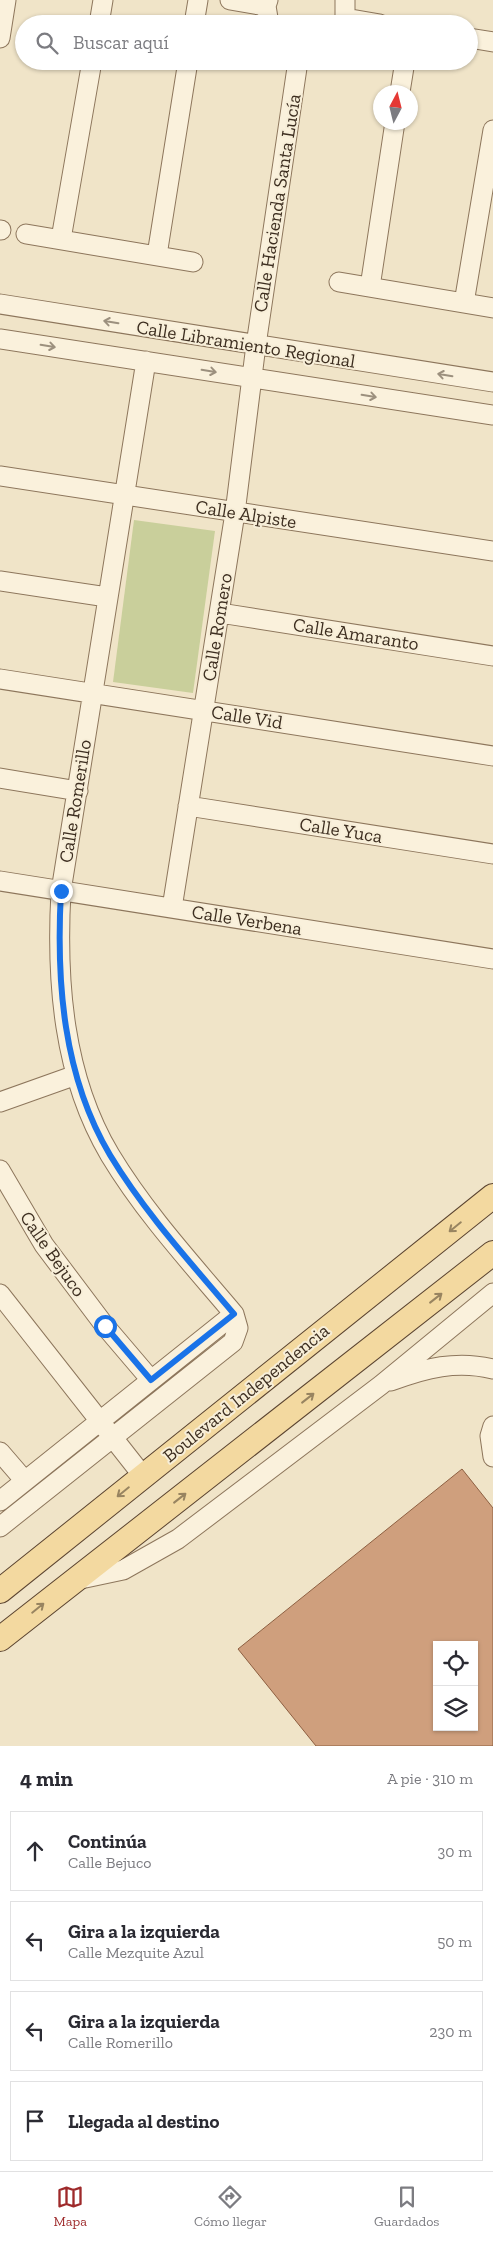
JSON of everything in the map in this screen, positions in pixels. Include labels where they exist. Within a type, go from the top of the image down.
[{"type":"main road","name":"Boulevard Independencia","points":[[0,1591],[493,1196]]},
{"type":"main road","points":[[0,1639],[493,1253]]},
{"type":"street","points":[[0,38],[6,0]]},
{"type":"street","points":[[100,15],[103,0]]},
{"type":"street","points":[[196,15],[198,0]]},
{"type":"street","points":[[230,0],[268,10]]},
{"type":"street","points":[[478,40],[493,42]]},
{"type":"street","points":[[61,239],[90,70]]},
{"type":"street","points":[[157,255],[187,70]]},
{"type":"street","name":"Calle Hacienda Santa Lucía","points":[[256,345],[297,70]]},
{"type":"street","points":[[401,85],[404,70]]},
{"type":"street","points":[[370,287],[394,130]]},
{"type":"street","points":[[464,303],[493,130]]},
{"type":"street","points":[[26,234],[193,262]]},
{"type":"street","points":[[339,282],[493,308]]},
{"type":"street","name":"Calle Libramiento Regional","points":[[0,304],[493,382]]},
{"type":"street","name":"Calle Libramiento Regional","points":[[0,339],[493,415]]},
{"type":"street","name":"Calle Romero","points":[[172,908],[220,614],[256,345]]},
{"type":"street","name":"Calle Romerillo","points":[[146,361],[61,891],[59,932],[63,1007],[76,1075],[92,1120],[101,1137],[136,1196],[234,1314]]},
{"type":"street","name":"Calle Alpiste","points":[[0,476],[493,551]]},
{"type":"street","points":[[0,580],[107,597]]},
{"type":"street","name":"Calle Amaranto","points":[[220,614],[493,656]]},
{"type":"street","name":"Calle Vid","points":[[0,679],[493,756]]},
{"type":"street","points":[[0,778],[78,791]]},
{"type":"street","name":"Calle Yuca","points":[[188,806],[493,854]]},
{"type":"street","name":"Calle Verbena","points":[[0,882],[493,959]]},
{"type":"street","points":[[0,1102],[76,1075]]},
{"type":"street","name":"Calle Bejuco","points":[[0,1170],[44,1245],[105,1326],[151,1380]]},
{"type":"street","points":[[73,1581],[124,1570],[178,1539],[381,1385],[493,1293]]},
{"type":"street","points":[[1,1300],[101,1420],[143,1476]]},
{"type":"street","points":[[0,1501],[234,1314],[238,1328],[233,1342],[0,1527]]},
{"type":"street","points":[[381,1385],[443,1366],[477,1365],[493,1369]]},
{"type":"street","points":[[493,1426],[490,1436],[493,1457]]},
{"type":"street","points":[[0,1452],[25,1482]]},
{"type":"green space","points":[[134,520],[215,531],[193,693],[113,682]]},
{"type":"building","points":[[462,1469],[493,1508],[493,1746],[316,1746],[238,1649]]},
{"type":"route","points":[[61,891],[59,932],[64,1016],[76,1075],[92,1120],[110,1155],[136,1196],[234,1314],[151,1380],[105,1326]]}]
